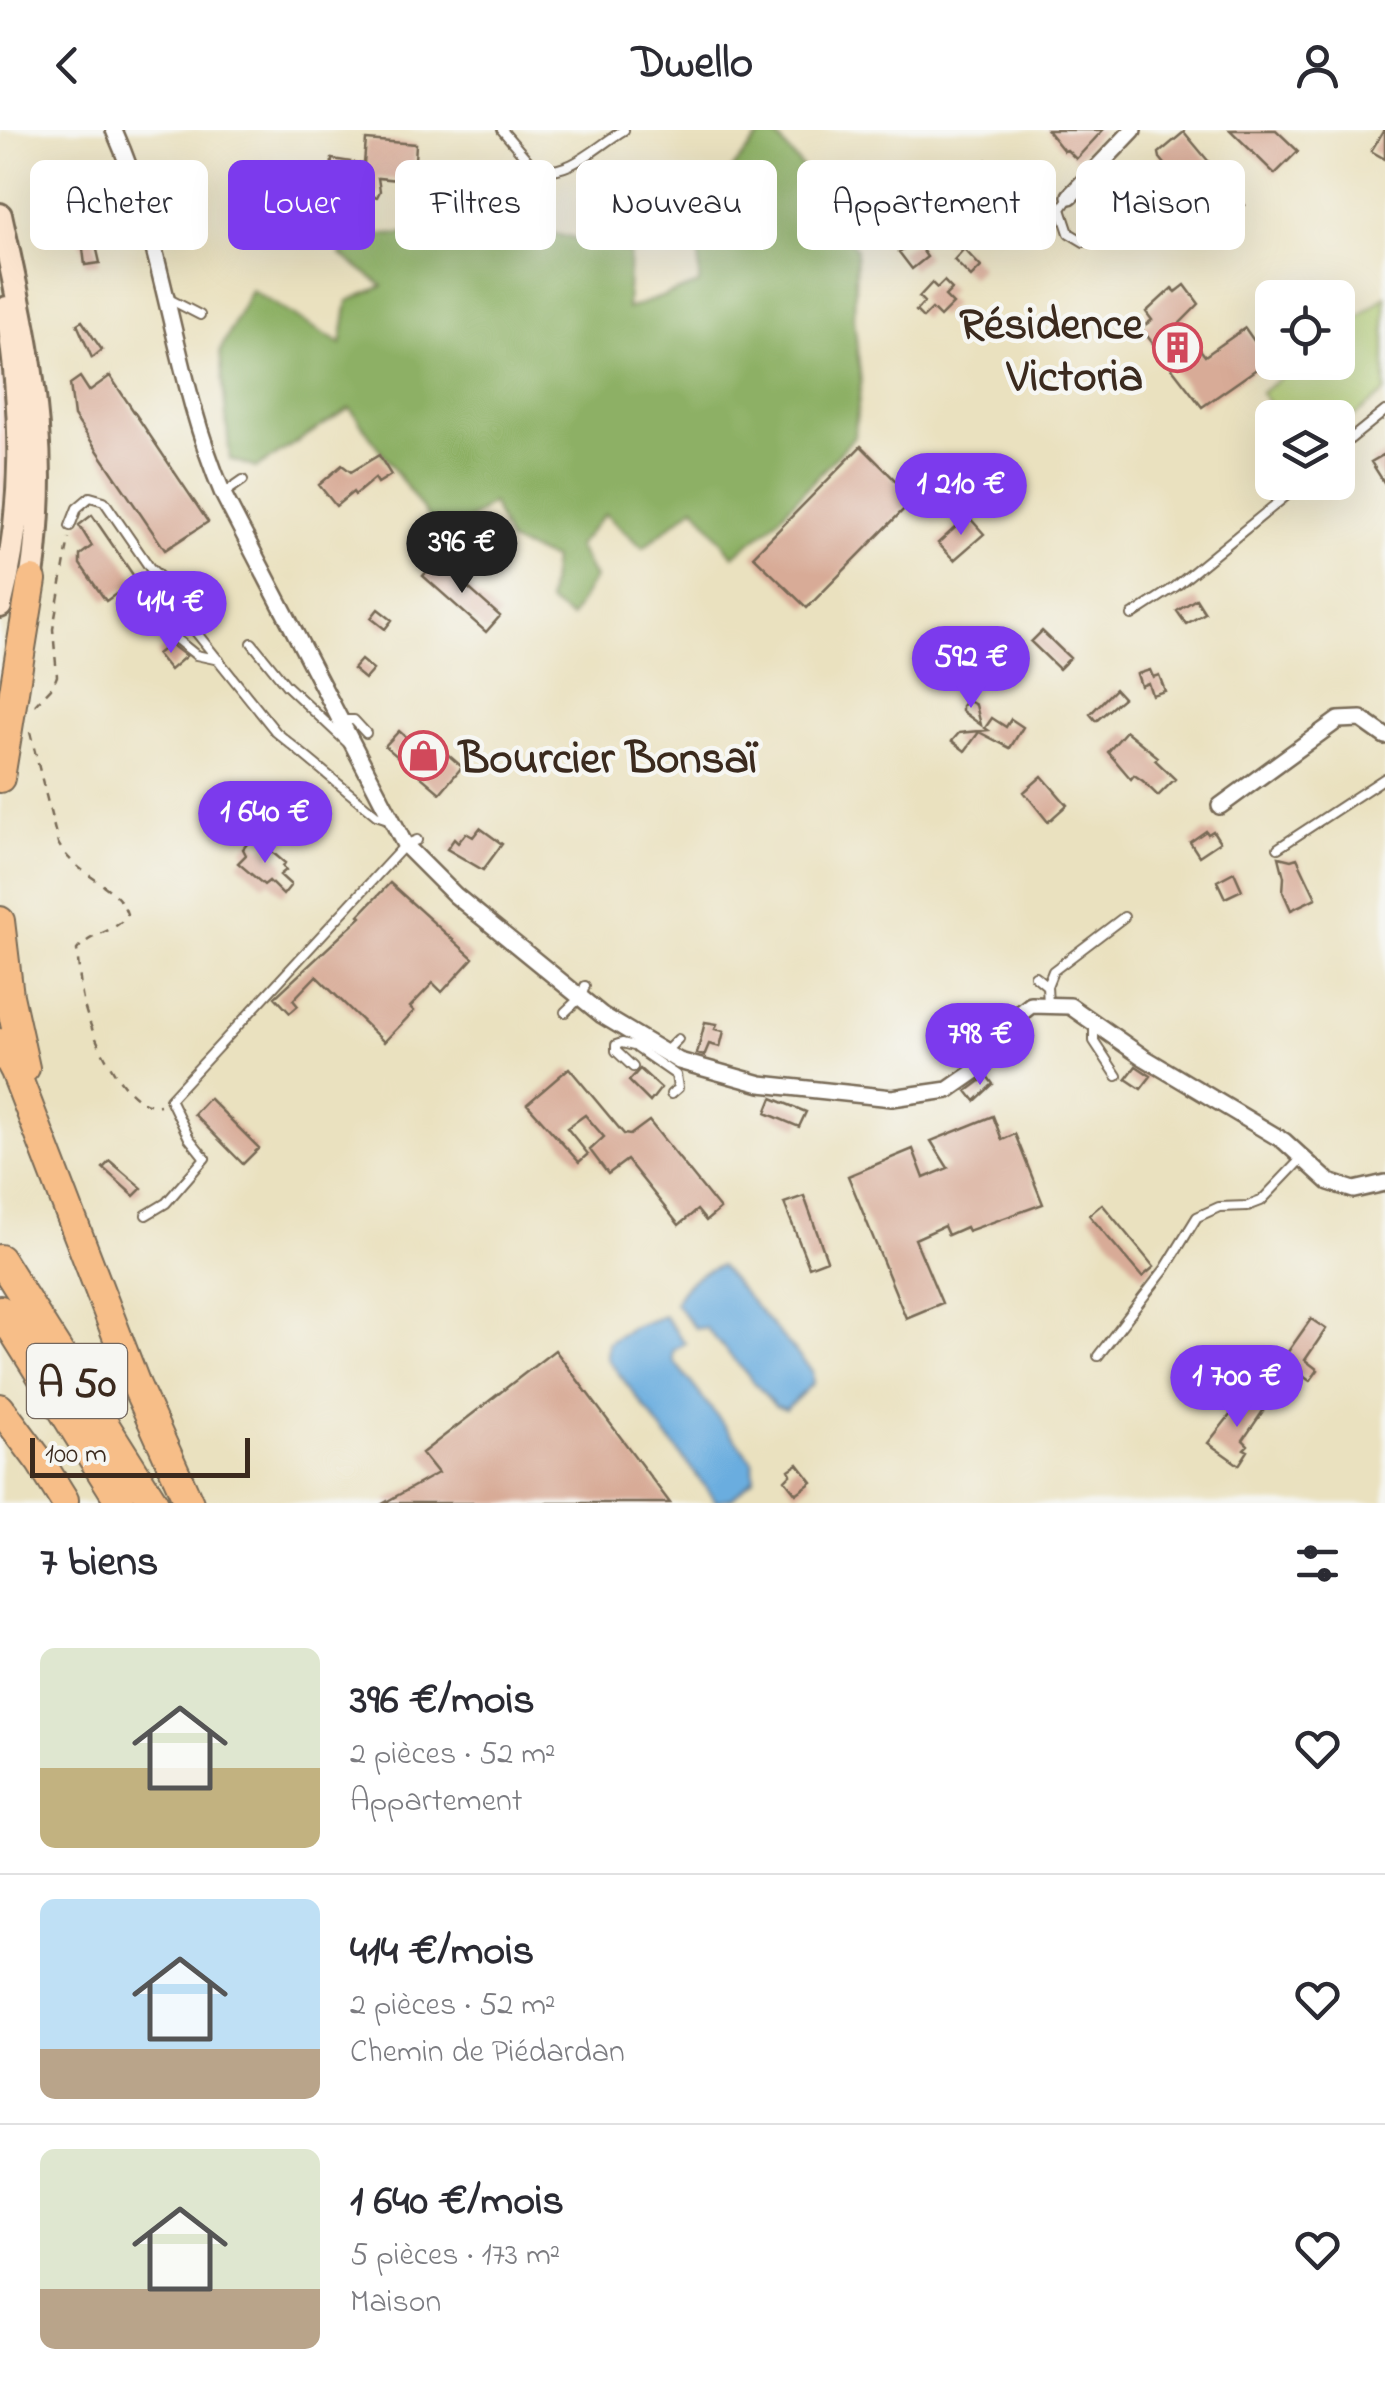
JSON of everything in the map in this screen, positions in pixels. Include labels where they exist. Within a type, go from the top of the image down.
[{"type":"highway","points":[[0,778],[32,580]]},
{"type":"highway","points":[[0,921],[8,996],[48,1156]]},
{"type":"highway","points":[[0,1044],[48,1156],[136,1385],[189,1503]]},
{"type":"highway","name":"A 50","points":[[0,1259],[154,1503]]},
{"type":"highway","name":"A 50","points":[[0,1310],[121,1503]]},
{"type":"highway","points":[[0,1408],[65,1502]]},
{"type":"highway","points":[[0,1424],[65,1502]]},
{"type":"main road","points":[[0,215],[30,346],[40,468],[32,580],[0,686]]},
{"type":"main road","points":[[0,280],[16,364],[20,435],[16,530],[0,606]]},
{"type":"street","points":[[114,130],[120,160]]},
{"type":"street","points":[[1070,196],[1103,170],[1136,133]]},
{"type":"street","points":[[156,250],[200,435],[223,494],[392,820],[455,896],[583,992],[602,1015],[640,1044],[679,1061],[761,1084],[892,1098],[951,1093],[984,1065],[1008,1023],[1031,1005],[1070,1006],[1143,1058],[1284,1141],[1329,1182],[1333,1191],[1385,1184]]},
{"type":"street","points":[[1220,806],[1338,720],[1360,719],[1385,736]]},
{"type":"lane","points":[[502,130],[536,170],[549,172],[566,170],[624,130]]},
{"type":"lane","points":[[1070,196],[1061,208],[1069,232],[1076,237]]},
{"type":"lane","points":[[167,298],[200,315]]},
{"type":"lane","points":[[1355,435],[1385,411]]},
{"type":"lane","points":[[223,494],[243,480]]},
{"type":"lane","points":[[70,526],[76,508],[90,497],[104,501],[150,568],[165,582],[187,621],[276,732],[376,815],[392,820]]},
{"type":"lane","points":[[1132,615],[1175,586],[1281,500]]},
{"type":"lane","points":[[166,630],[196,654],[219,660]]},
{"type":"lane","points":[[252,643],[286,686],[340,740],[354,748]]},
{"type":"lane","points":[[339,720],[354,720],[366,733]]},
{"type":"lane","points":[[1278,848],[1385,778]]},
{"type":"lane","points":[[146,1215],[166,1204],[205,1158],[189,1138],[170,1099],[411,843]]},
{"type":"lane","points":[[1048,1005],[1047,986],[1053,972],[1124,917]]},
{"type":"lane","points":[[1035,976],[1047,986]]},
{"type":"lane","points":[[565,1012],[583,992]]},
{"type":"lane","points":[[1094,1023],[1094,1041],[1117,1076]]},
{"type":"lane","points":[[665,1052],[678,1039]]},
{"type":"lane","points":[[632,1067],[616,1051],[616,1045],[640,1044],[676,1075],[678,1088],[671,1094]]},
{"type":"lane","points":[[1098,1356],[1165,1268],[1197,1217],[1220,1207],[1260,1201],[1302,1158]]},
{"type":"path","points":[[33,708],[57,676],[53,628],[70,526]]},
{"type":"path","points":[[30,722],[30,738],[58,843],[66,858],[80,872],[111,890],[128,914],[122,924],[85,940],[77,950],[84,1006],[118,1079],[134,1099],[147,1106],[158,1106],[170,1099]]},
{"type":"shaded area","points":[[0,329],[8,358],[7,466],[0,539]]},
{"type":"green space","points":[[765,130],[771,130],[797,161],[797,250],[856,250],[854,319],[861,383],[854,437],[769,528],[733,556],[695,506],[643,548],[605,514],[577,546],[594,578],[571,618],[548,602],[553,559],[509,542],[492,503],[444,539],[350,408],[256,468],[230,459],[220,351],[251,290],[341,344],[348,301],[383,286],[340,254],[347,250],[375,250],[375,235],[395,235],[395,250],[556,250],[556,234],[576,239],[576,250],[630,253],[627,309],[699,284],[699,250],[777,250],[777,160],[740,160]]},
{"type":"green space","points":[[1385,296],[1385,392],[1355,416],[1355,400],[1267,400],[1261,393],[1278,380],[1355,380],[1355,320]]},
{"type":"water","points":[[720,1266],[812,1371],[813,1383],[786,1409],[775,1406],[706,1328],[695,1328],[675,1303],[693,1279]]},
{"type":"water","points":[[664,1316],[685,1343],[673,1351],[673,1360],[753,1462],[754,1478],[732,1498],[716,1501],[607,1358],[608,1343],[631,1328]]},
{"type":"building","points":[[1047,130],[1103,130],[1076,159]]},
{"type":"building","points":[[1230,130],[1276,130],[1298,151],[1275,174]]},
{"type":"building","points":[[1385,130],[1385,159],[1371,151]]},
{"type":"building","points":[[1184,132],[1207,160],[1162,160],[1159,153]]},
{"type":"building","points":[[366,140],[416,144],[415,160],[395,160],[395,180],[378,178],[377,197],[375,160],[364,160]]},
{"type":"building","points":[[83,250],[97,250],[100,263],[85,265]]},
{"type":"building","points":[[922,250],[927,257],[912,269],[899,252]]},
{"type":"building","points":[[965,250],[981,267],[971,277],[954,260]]},
{"type":"building","points":[[944,281],[952,289],[945,296],[953,304],[940,317],[932,309],[923,318],[916,311],[924,302],[919,297],[932,283],[937,288]]},
{"type":"building","name":"Résidence Victoria","points":[[1185,285],[1199,304],[1180,323],[1205,356],[1245,328],[1255,342],[1255,370],[1202,407],[1141,328],[1152,320],[1146,312],[1172,288],[1176,292]]},
{"type":"building","points":[[82,321],[102,350],[92,358],[77,324]]},
{"type":"building","points":[[110,376],[208,522],[165,550],[74,416],[70,384],[80,377],[89,391]]},
{"type":"building","points":[[861,446],[914,499],[807,608],[753,556]]},
{"type":"building","points":[[1385,454],[1385,484],[1371,462]]},
{"type":"building","points":[[379,455],[391,475],[378,483],[375,478],[336,506],[319,485],[342,465],[351,472]]},
{"type":"building","points":[[92,515],[144,591],[156,583],[168,603],[164,606],[167,611],[151,622],[126,587],[106,601],[80,564],[80,555],[92,546],[79,525]]},
{"type":"building","points":[[968,516],[984,534],[954,560],[938,543]]},
{"type":"building","points":[[437,560],[500,616],[486,632],[423,576]]},
{"type":"building","points":[[1196,599],[1205,613],[1186,624],[1177,611]]},
{"type":"building","points":[[378,609],[392,620],[385,629],[371,618]]},
{"type":"building","points":[[1042,631],[1070,658],[1059,669],[1031,642]]},
{"type":"building","points":[[170,644],[186,656],[170,670],[157,654]]},
{"type":"building","points":[[361,660],[373,670],[365,679],[353,669]]},
{"type":"building","points":[[1150,670],[1153,677],[1159,675],[1165,691],[1152,695],[1148,683],[1141,686],[1137,674]]},
{"type":"building","points":[[1115,689],[1123,698],[1096,721],[1090,714]]},
{"type":"building","points":[[967,700],[976,705],[981,725],[962,711]]},
{"type":"building","points":[[992,718],[1006,727],[1011,719],[1023,727],[1010,748],[979,732],[965,751],[952,741],[959,733],[988,730],[985,728]]},
{"type":"building","name":"Bourcier Bonsaï","points":[[399,731],[411,742],[421,731],[462,767],[440,793],[385,746]]},
{"type":"building","points":[[1126,731],[1158,757],[1155,760],[1175,779],[1158,796],[1134,775],[1131,779],[1108,752]]},
{"type":"building","points":[[1042,776],[1067,805],[1048,822],[1024,792]]},
{"type":"building","points":[[480,828],[502,844],[483,870],[447,849],[454,839],[458,843],[466,833],[473,837]]},
{"type":"building","points":[[1206,831],[1213,831],[1220,842],[1199,856],[1190,842]]},
{"type":"building","points":[[251,839],[285,863],[286,870],[280,875],[291,885],[283,895],[269,881],[264,885],[238,863],[246,855],[243,849]]},
{"type":"building","points":[[1279,857],[1297,858],[1316,898],[1291,910],[1283,892]]},
{"type":"building","points":[[1234,872],[1242,890],[1225,898],[1217,881]]},
{"type":"building","points":[[390,883],[473,958],[442,992],[433,983],[410,1007],[414,1011],[384,1042],[316,976],[293,1000],[298,1006],[290,1013],[275,997],[361,917]]},
{"type":"building","points":[[705,1022],[717,1024],[715,1029],[724,1031],[720,1047],[709,1044],[704,1056],[697,1054]]},
{"type":"building","points":[[1136,1066],[1151,1076],[1141,1089],[1126,1079]]},
{"type":"building","points":[[569,1068],[624,1134],[630,1135],[649,1121],[720,1209],[706,1221],[697,1210],[679,1225],[627,1160],[608,1174],[590,1150],[604,1137],[585,1115],[567,1128],[588,1154],[579,1162],[527,1104]]},
{"type":"building","points":[[640,1069],[661,1088],[650,1102],[629,1081]]},
{"type":"building","points":[[987,1076],[993,1084],[975,1101],[967,1091]]},
{"type":"building","points":[[209,1098],[259,1148],[243,1164],[194,1114]]},
{"type":"building","points":[[772,1098],[806,1112],[799,1127],[766,1113]]},
{"type":"building","points":[[993,1116],[1002,1140],[1015,1134],[1043,1204],[968,1231],[966,1227],[948,1235],[944,1226],[915,1239],[942,1303],[906,1318],[848,1176],[913,1149],[924,1178],[948,1168],[931,1141]]},
{"type":"building","points":[[110,1161],[142,1188],[134,1196],[103,1168]]},
{"type":"building","points":[[804,1196],[827,1260],[809,1267],[784,1203]]},
{"type":"building","points":[[1102,1204],[1154,1267],[1142,1277],[1089,1215]]},
{"type":"building","points":[[1311,1319],[1326,1329],[1305,1360],[1318,1370],[1310,1381],[1300,1374],[1284,1396],[1266,1383]]},
{"type":"building","points":[[555,1350],[670,1503],[384,1503],[438,1473],[422,1453]]},
{"type":"building","points":[[1246,1395],[1265,1408],[1243,1440],[1248,1451],[1239,1465],[1208,1443]]},
{"type":"building","points":[[798,1464],[812,1482],[796,1494],[785,1480],[791,1474],[789,1470]]},
{"type":"place","name":"Résidence Victoria","points":[[1178,348]]},
{"type":"place","name":"Bourcier Bonsaï","points":[[424,756]]}]
